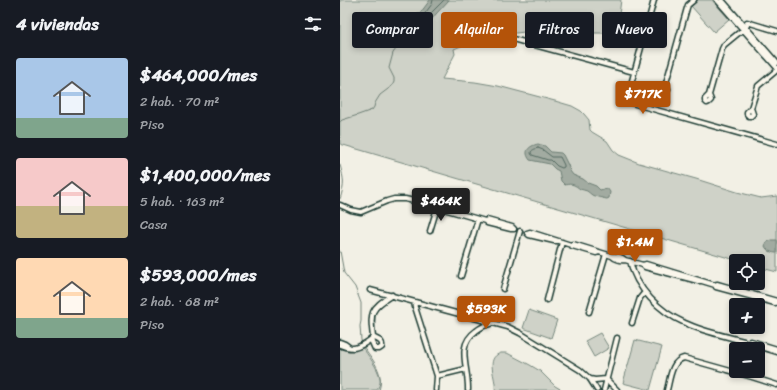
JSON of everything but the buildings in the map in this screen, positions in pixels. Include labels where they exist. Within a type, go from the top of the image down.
[{"type":"street","points":[[654,0],[627,101],[777,144]]},
{"type":"street","points":[[666,83],[687,8],[694,0]]},
{"type":"street","points":[[717,0],[734,19],[746,26],[777,31]]},
{"type":"street","points":[[722,0],[777,63]]},
{"type":"street","points":[[734,19],[740,20]]},
{"type":"street","points":[[746,26],[777,69],[758,86],[752,108]]},
{"type":"street","points":[[709,95],[724,45],[746,26]]},
{"type":"street","points":[[517,40],[634,72]]},
{"type":"street","points":[[341,206],[361,212],[394,199],[418,202],[478,219],[487,223],[527,233],[530,232],[554,239],[556,241],[571,245],[573,244],[623,258],[646,267],[701,281],[715,285],[716,287],[775,303],[777,302]]},
{"type":"street","points":[[430,231],[437,208]]},
{"type":"street","points":[[461,276],[478,219]]},
{"type":"street","points":[[503,289],[520,231]]},
{"type":"street","points":[[546,300],[562,242]]},
{"type":"street","points":[[589,312],[606,254]]},
{"type":"street","points":[[630,261],[634,274],[644,292],[663,310],[685,324],[747,342],[751,341],[777,350]]},
{"type":"street","points":[[370,290],[508,327],[580,370],[590,379],[597,390]]},
{"type":"street","points":[[632,323],[640,298],[644,292]]},
{"type":"street","points":[[340,346],[352,348],[358,347],[370,340],[372,312],[379,304],[392,295]]},
{"type":"street","points":[[414,302],[437,376],[436,390]]},
{"type":"street","points":[[468,390],[468,378],[464,354],[466,341],[470,335],[478,329],[491,323]]},
{"type":"street","points":[[604,390],[617,338]]},
{"type":"street","points":[[340,342],[349,347]]},
{"type":"street","points":[[668,390],[675,365],[679,360],[684,358],[777,385]]},
{"type":"street","points":[[437,376],[466,369]]},
{"type":"street","points":[[590,379],[606,379]]},
{"type":"street","points":[[606,379],[615,390]]},
{"type":"shaded area","points":[[340,0],[621,0],[619,12],[602,12],[602,33],[594,33],[594,12],[525,12],[525,32],[517,33],[517,12],[441,12],[441,48],[456,48],[454,49],[455,54],[442,79],[498,86],[572,106],[581,111],[589,120],[590,130],[607,141],[613,150],[619,155],[639,163],[737,192],[761,198],[777,196],[777,272],[765,269],[765,254],[729,254],[729,258],[340,144]]},
{"type":"shaded area","points":[[698,0],[712,0],[729,19],[714,32],[691,6]]},
{"type":"shaded area","points":[[529,310],[557,320],[551,338],[523,328]]},
{"type":"shaded area","points":[[600,333],[609,348],[594,357],[585,341]]},
{"type":"shaded area","points":[[635,340],[662,347],[650,390],[623,383]]},
{"type":"shaded area","points":[[340,347],[353,350],[362,347],[379,374],[380,381],[377,390],[340,390]]},
{"type":"shaded area","points":[[501,353],[507,353],[540,371],[555,386],[562,390],[495,390],[492,364],[493,359]]},
{"type":"water","points":[[430,0],[449,0],[433,18],[433,12],[421,12]]},
{"type":"water","points":[[538,144],[545,146],[551,152],[561,153],[573,175],[596,186],[600,190],[607,188],[610,192],[609,198],[606,199],[593,195],[577,186],[570,184],[565,185],[561,181],[559,171],[550,164],[530,160],[527,154],[528,149]]},
{"type":"water","points":[[777,240],[777,253],[773,253],[765,246],[767,242]]},
{"type":"waterway","points":[[340,122],[372,110],[380,95],[392,86],[394,78],[389,68],[393,53],[397,48]]},
{"type":"waterway","points":[[340,165],[343,182],[343,189],[340,199]]},
{"type":"waterway","points":[[340,251],[344,273],[355,287],[361,303],[360,326],[362,343]]},
{"type":"waterway","points":[[363,346],[377,366],[380,378],[379,390]]}]
